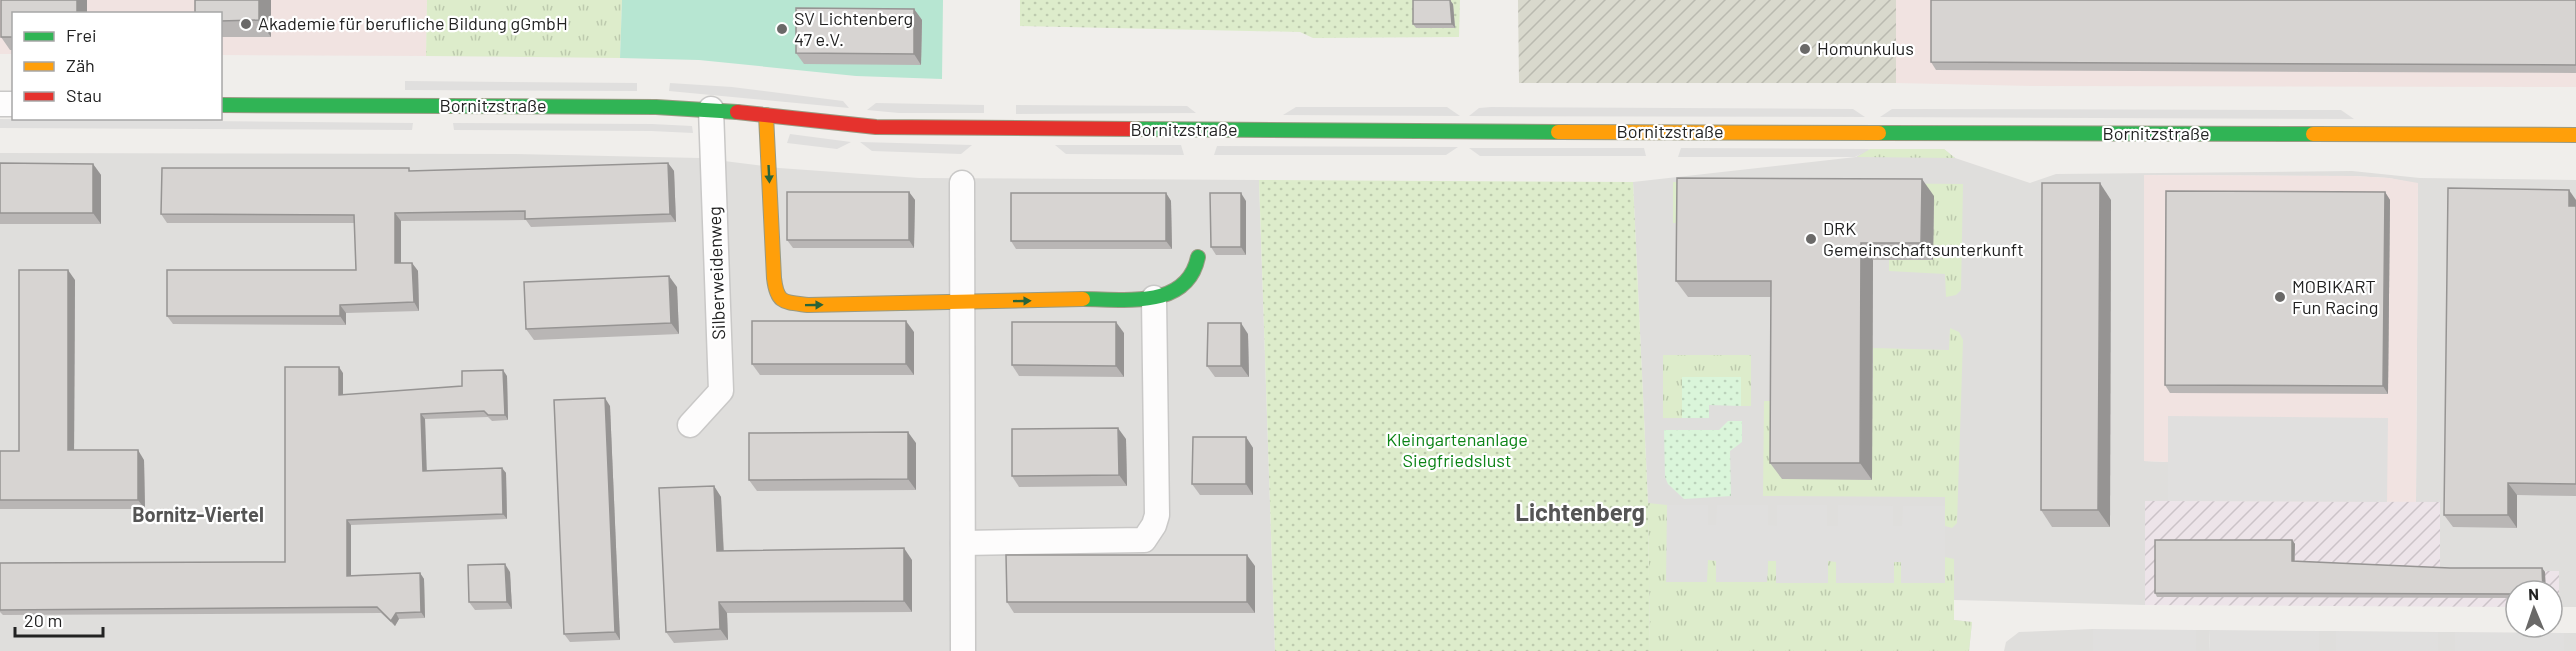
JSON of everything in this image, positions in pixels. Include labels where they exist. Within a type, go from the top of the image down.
[{"type":"street","name":"Bornitzstraße","points":[[222,105],[711,109],[856,126],[945,128],[2576,135]]},
{"type":"street","name":"Silberweidenweg","points":[[690,425],[721,391],[711,109]]},
{"type":"street","points":[[766,115],[776,294],[784,302],[796,305],[1154,298],[1186,285],[1196,273],[1198,257]]},
{"type":"street","points":[[962,183],[963,651]]},
{"type":"street","points":[[963,543],[1143,540],[1154,525],[1157,516],[1154,298]]},
{"type":"shaded area","points":[[0,0],[427,0],[426,56],[222,55],[222,12],[12,12],[12,54],[0,54]]},
{"type":"shaded area","points":[[1518,0],[1896,0],[1896,83],[1519,83]]},
{"type":"shaded area","points":[[1896,0],[2576,0],[2576,87],[2032,86],[1896,83]]},
{"type":"shaded area","points":[[405,81],[637,83],[637,91],[405,90]]},
{"type":"shaded area","points":[[670,83],[732,87],[843,101],[849,108],[669,91]]},
{"type":"shaded area","points":[[876,103],[984,105],[984,113],[899,113],[867,110]]},
{"type":"shaded area","points":[[1016,105],[1187,106],[1196,113],[1016,114]]},
{"type":"shaded area","points":[[1296,107],[1447,107],[1460,116],[1283,115]]},
{"type":"shaded area","points":[[1479,108],[1853,109],[1865,117],[1469,116]]},
{"type":"shaded area","points":[[1892,109],[2341,110],[2354,119],[1880,117]]},
{"type":"shaded area","points":[[0,119],[413,123],[412,130],[0,128]]},
{"type":"shaded area","points":[[453,123],[652,124],[692,126],[693,133],[454,130]]},
{"type":"shaded area","points":[[790,134],[851,142],[837,149],[787,143]]},
{"type":"shaded area","points":[[860,142],[972,145],[961,154],[872,151]]},
{"type":"shaded area","points":[[1055,145],[1181,145],[1184,155],[1066,154]]},
{"type":"shaded area","points":[[1217,146],[1458,147],[1446,155],[1214,155]]},
{"type":"shaded area","points":[[1469,148],[1644,148],[1646,156],[1480,156]]},
{"type":"shaded area","points":[[1681,148],[1870,149],[1855,157],[1678,157]]},
{"type":"shaded area","points":[[1944,149],[1955,158],[2030,183],[2056,174],[2352,171],[2420,178],[2576,180],[2576,607],[2564,607],[2564,579],[2559,579],[2559,572],[2439,571],[2439,502],[2416,502],[2418,184],[2389,178],[2353,176],[2144,175],[2144,461],[2168,462],[2168,501],[2145,502],[2145,605],[1954,600],[1954,620],[1972,622],[1969,651],[1650,651],[1648,503],[1633,182],[1856,157],[1866,150]]},
{"type":"shaded area","points":[[0,153],[516,154],[700,158],[779,168],[919,178],[1259,180],[1275,651],[0,651]]},
{"type":"shaded area","points":[[2144,175],[2353,176],[2389,178],[2418,183],[2416,502],[2168,501],[2168,462],[2144,461]]},
{"type":"shaded area","points":[[2168,416],[2388,418],[2387,502],[2168,501]]},
{"type":"shaded area","points":[[2145,501],[2440,502],[2440,571],[2559,571],[2559,579],[2504,579],[2504,607],[2145,605]]},
{"type":"shaded area","points":[[1667,505],[1708,505],[1708,525],[1716,525],[1717,505],[1768,505],[1768,525],[1777,526],[1777,505],[1827,505],[1827,526],[1838,526],[1838,505],[1893,506],[1893,526],[1902,526],[1903,506],[1945,506],[1945,583],[1901,583],[1901,562],[1894,562],[1894,583],[1836,583],[1836,562],[1828,561],[1828,583],[1776,583],[1776,561],[1768,561],[1767,582],[1716,582],[1716,561],[1708,560],[1707,582],[1666,582]]},
{"type":"shaded area","points":[[2093,629],[2093,651],[2004,651],[2006,642],[2019,632]]},
{"type":"shaded area","points":[[2093,629],[2196,630],[2196,651],[2093,651]]},
{"type":"shaded area","points":[[2196,630],[2210,630],[2209,651],[2196,651]]},
{"type":"shaded area","points":[[2210,630],[2319,631],[2319,651],[2209,651]]},
{"type":"shaded area","points":[[2319,631],[2336,631],[2336,651],[2319,651]]},
{"type":"shaded area","points":[[2336,631],[2438,632],[2438,651],[2336,651]]},
{"type":"shaded area","points":[[2438,632],[2455,632],[2455,651],[2438,651]]},
{"type":"shaded area","points":[[2455,632],[2504,632],[2504,639],[2564,639],[2564,651],[2455,651]]},
{"type":"shaded area","points":[[2564,633],[2576,633],[2576,651],[2564,651]]},
{"type":"green space","points":[[427,0],[622,0],[620,58],[426,56]]},
{"type":"green space","name":"SV Lichtenberg 47 e.V.","points":[[622,0],[943,0],[942,79],[856,76],[699,60],[620,58]]},
{"type":"green space","points":[[1020,0],[1460,0],[1459,37],[1313,38],[1300,32],[1020,26]]},
{"type":"green space","points":[[1870,149],[1944,149],[1955,158],[1857,157]]},
{"type":"green space","name":"Kleingartenanlage Siegfriedslust","points":[[1259,180],[1633,182],[1648,503],[1650,651],[1275,651]]},
{"type":"green space","points":[[1673,182],[1706,182],[1688,224],[1673,223]]},
{"type":"green space","points":[[1845,183],[1963,184],[1961,290],[1956,295],[1946,297],[1945,274],[1889,271],[1889,260],[1933,260]]},
{"type":"green space","points":[[1950,328],[1959,332],[1963,340],[1957,523],[1952,528],[1945,526],[1945,497],[1763,496],[1764,401],[1782,401],[1871,480],[1873,348],[1949,350]]},
{"type":"green space","points":[[1663,355],[1751,355],[1751,406],[1741,406],[1741,377],[1682,377],[1682,418],[1663,418]]},
{"type":"green space","points":[[1682,377],[1741,377],[1741,406],[1709,405],[1709,418],[1682,418]]},
{"type":"green space","points":[[1728,421],[1742,421],[1742,442],[1730,451],[1731,496],[1684,499],[1668,484],[1665,477],[1664,430],[1719,430]]},
{"type":"green space","points":[[1648,503],[1667,505],[1667,582],[1707,582],[1707,560],[1716,560],[1716,582],[1767,582],[1768,561],[1776,561],[1776,582],[1827,583],[1828,561],[1836,561],[1836,583],[1893,583],[1894,562],[1901,562],[1944,583],[1945,557],[1954,559],[1954,620],[1972,622],[1969,651],[1650,651]]},
{"type":"building","points":[[1,0],[77,0],[77,12],[12,12],[12,37],[1,37]]},
{"type":"building","points":[[195,0],[259,0],[259,20],[222,21],[222,12],[195,12]]},
{"type":"building","points":[[1413,0],[1450,0],[1452,24],[1413,24]]},
{"type":"building","points":[[1931,0],[2576,0],[2576,65],[1931,62]]},
{"type":"building","points":[[796,8],[914,9],[914,54],[796,53]]},
{"type":"building","points":[[0,163],[93,164],[93,213],[0,213]]},
{"type":"building","points":[[668,163],[670,214],[525,219],[525,211],[395,213],[395,263],[412,263],[414,302],[340,305],[340,316],[167,316],[167,270],[356,270],[354,215],[161,214],[162,168],[409,168],[409,171]]},
{"type":"building","points":[[1677,178],[1922,179],[1921,243],[1861,243],[1860,463],[1770,463],[1771,281],[1676,281]]},
{"type":"building","points":[[2042,183],[2100,183],[2098,510],[2041,510]]},
{"type":"building","points":[[2448,188],[2569,190],[2569,206],[2576,206],[2576,484],[2508,483],[2508,515],[2444,515]]},
{"type":"building","points":[[2166,191],[2385,192],[2383,386],[2165,385]]},
{"type":"building","points":[[787,192],[909,192],[909,240],[787,240]]},
{"type":"building","points":[[1011,193],[1166,193],[1166,241],[1011,241]]},
{"type":"building","points":[[1210,193],[1241,193],[1241,247],[1211,247]]},
{"type":"building","points":[[19,270],[68,270],[68,450],[138,450],[138,500],[0,500],[0,451],[19,451]]},
{"type":"building","points":[[669,276],[671,323],[526,329],[524,282]]},
{"type":"building","points":[[752,321],[906,321],[906,364],[752,364]]},
{"type":"building","points":[[1012,322],[1116,322],[1116,366],[1012,365]]},
{"type":"building","points":[[1208,323],[1241,323],[1241,366],[1207,366]]},
{"type":"building","points":[[285,367],[339,367],[339,395],[462,386],[462,371],[503,370],[505,415],[488,415],[484,411],[421,414],[423,471],[502,468],[503,514],[347,520],[347,576],[420,573],[421,612],[396,613],[391,621],[377,607],[0,610],[0,563],[285,562]]},
{"type":"building","points":[[605,398],[615,632],[564,634],[554,400]]},
{"type":"building","points":[[1118,428],[1119,475],[1012,476],[1012,429]]},
{"type":"building","points":[[908,432],[908,479],[749,480],[749,433]]},
{"type":"building","points":[[1193,437],[1246,437],[1246,484],[1192,484]]},
{"type":"building","points":[[714,486],[717,551],[904,548],[904,601],[719,602],[720,629],[666,632],[659,488]]},
{"type":"building","points":[[2155,540],[2292,540],[2292,561],[2450,568],[2542,568],[2542,579],[2504,579],[2504,594],[2155,593]]},
{"type":"building","points":[[1006,555],[1247,555],[1247,602],[1007,602]]},
{"type":"building","points":[[505,564],[507,602],[469,602],[468,565]]},
{"type":"traffic: fast","points":[[222,105],[656,107],[737,112]]},
{"type":"traffic: fast","points":[[1136,129],[1558,132]]},
{"type":"traffic: fast","points":[[1879,133],[2313,134]]},
{"type":"traffic: fast","points":[[1083,299],[1135,300],[1168,294],[1181,286],[1192,274],[1198,257]]},
{"type":"traffic: slow","points":[[766,115],[774,278],[777,293],[783,300],[808,305],[1083,299]]},
{"type":"traffic: slow","points":[[1558,132],[1879,133]]},
{"type":"traffic: slow","points":[[2313,134],[2576,135]]},
{"type":"traffic: jam","points":[[737,112],[876,127],[1136,129]]},
{"type":"place","name":"Akademie für berufliche Bildung gGmbH","points":[[246,24]]},
{"type":"place","name":"SV Lichtenberg 47 e.V.","points":[[782,29]]},
{"type":"place","name":"Homunkulus","points":[[1805,49]]},
{"type":"place","name":"DRK Gemeinschaftsunterkunft","points":[[1811,239]]},
{"type":"place","name":"MOBIKART Fun Racing","points":[[2280,297]]},
{"type":"district","name":"Lichtenberg","points":[[1580,513]]},
{"type":"district","name":"Bornitz-Viertel","points":[[198,515]]}]
